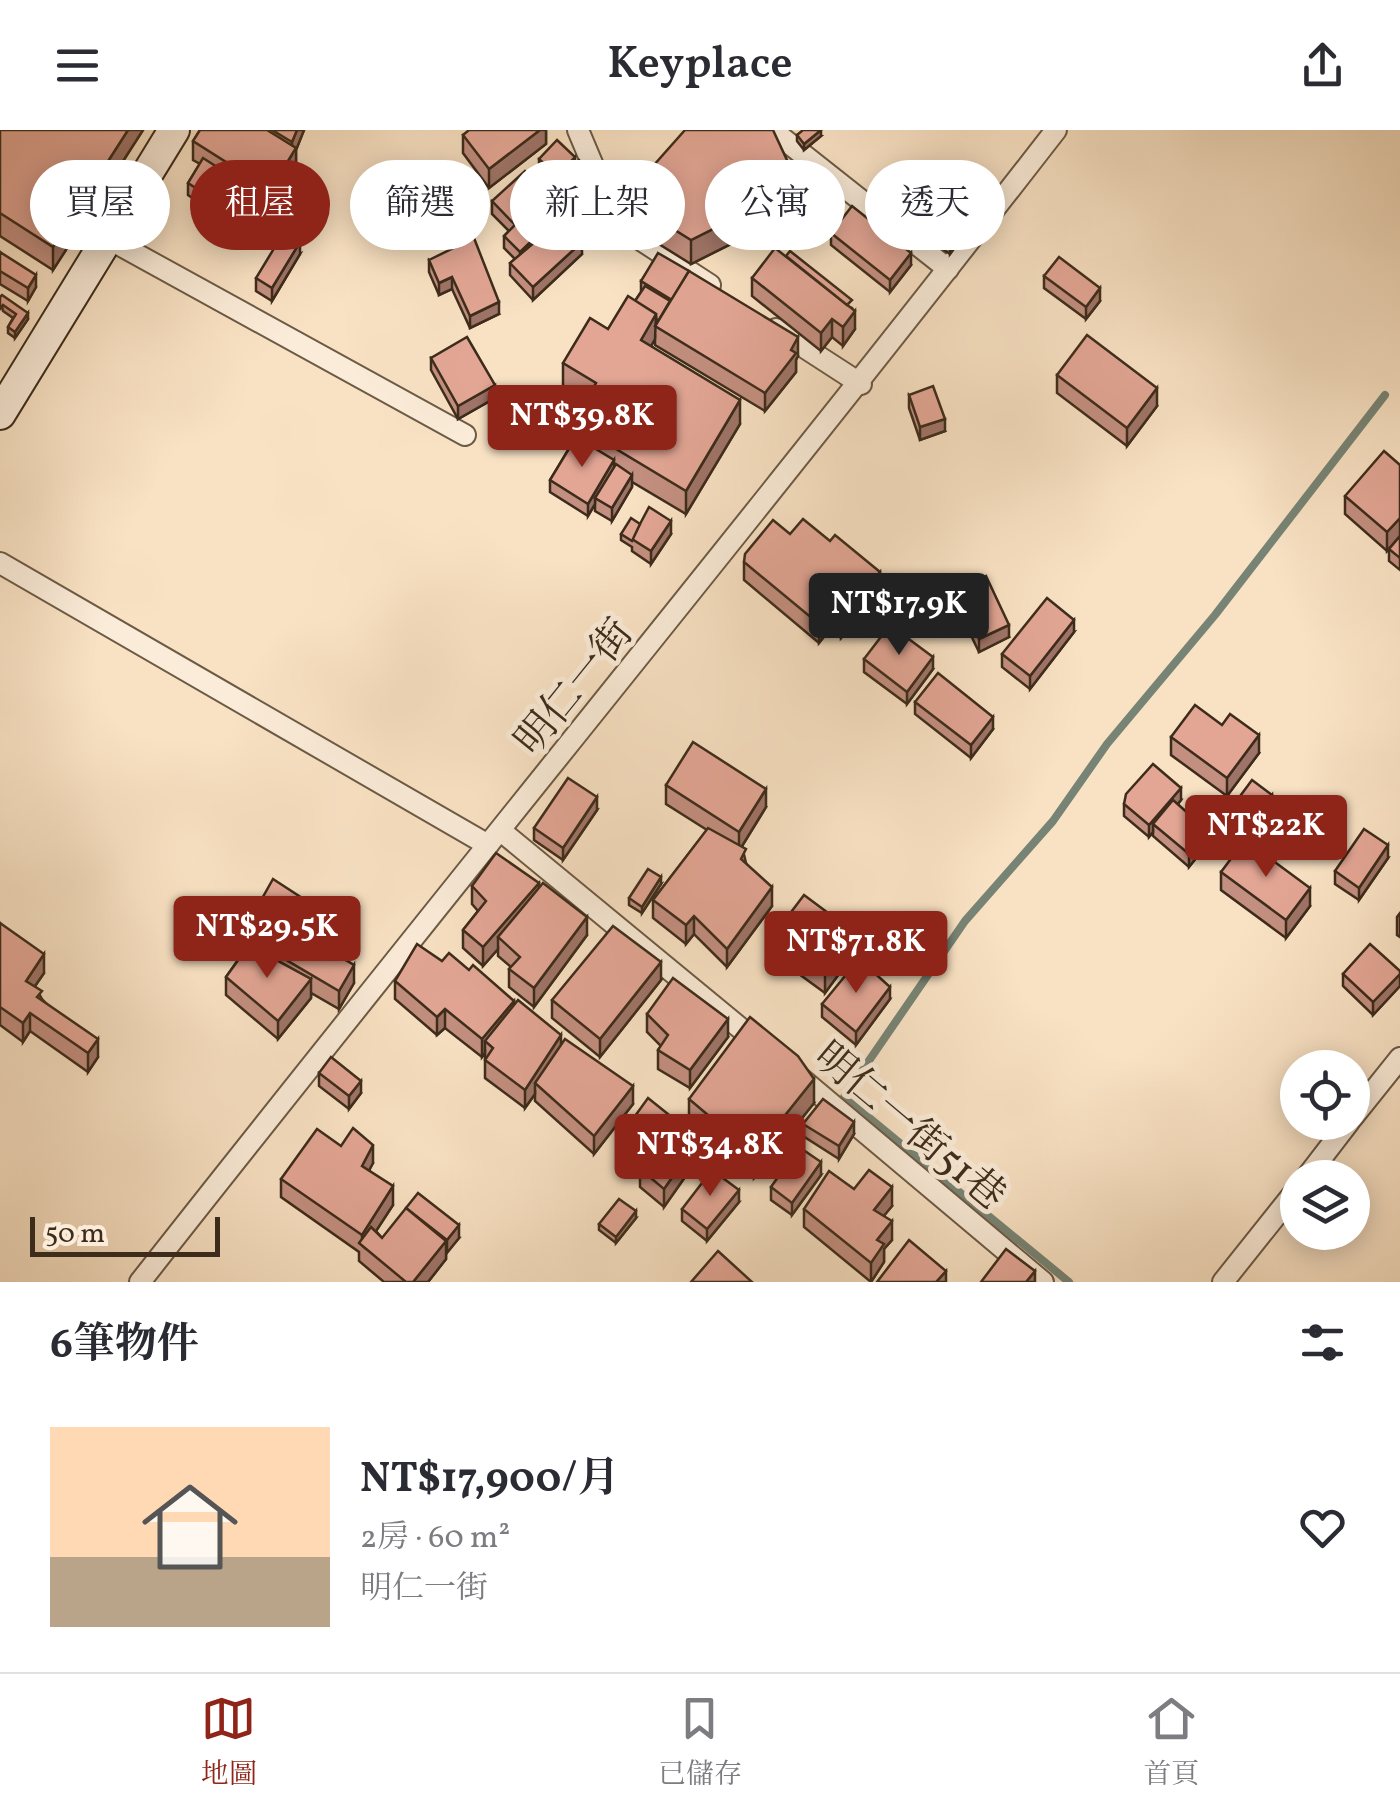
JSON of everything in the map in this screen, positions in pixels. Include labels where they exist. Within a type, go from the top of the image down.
[{"type":"street","points":[[156,160],[174,130]]},
{"type":"street","points":[[578,130],[618,225],[732,299]]},
{"type":"street","points":[[772,130],[948,269]]},
{"type":"street","name":"明仁一街","points":[[140,1282],[422,922],[495,838],[860,384],[1056,130]]},
{"type":"street","points":[[0,414],[101,250]]},
{"type":"street","points":[[130,250],[465,435]]},
{"type":"street","points":[[764,320],[860,384]]},
{"type":"street","name":"明仁一街51巷","points":[[0,563],[495,838],[1043,1282]]},
{"type":"street","points":[[1370,1096],[1400,1058]]},
{"type":"street","points":[[1320,1160],[1335,1140]]},
{"type":"street","points":[[1223,1282],[1280,1211]]},
{"type":"building","points":[[0,130],[128,130],[109,160],[30,160],[30,232],[0,213]]},
{"type":"building","points":[[200,130],[267,130],[296,148],[289,160],[223,160],[193,141]]},
{"type":"building","points":[[272,130],[297,130],[292,142]]},
{"type":"building","points":[[469,130],[540,130],[490,168],[490,160],[482,160],[463,135]]},
{"type":"building","points":[[685,130],[773,130],[787,160],[705,160],[705,233],[691,240],[685,236],[685,160],[658,160]]},
{"type":"building","points":[[803,130],[821,130],[804,144],[797,135]]},
{"type":"building","points":[[557,140],[575,157],[572,160],[539,159]]},
{"type":"building","points":[[510,185],[510,220],[492,201]]},
{"type":"building","points":[[852,206],[865,216],[865,250],[911,253],[890,280],[845,244],[845,215]]},
{"type":"building","points":[[273,250],[295,250],[272,288],[256,278]]},
{"type":"building","points":[[449,250],[479,250],[499,302],[470,316],[452,277],[439,283],[429,260]]},
{"type":"building","points":[[525,250],[573,250],[533,287],[510,263]]},
{"type":"building","points":[[773,250],[778,250],[855,311],[843,327],[832,319],[821,333],[752,278]]},
{"type":"building","points":[[790,251],[852,300],[847,305],[786,256]]},
{"type":"building","points":[[0,252],[36,275],[28,288],[0,271]]},
{"type":"building","points":[[658,253],[689,271],[672,300],[641,281]]},
{"type":"building","points":[[1059,257],[1100,288],[1086,307],[1044,276]]},
{"type":"building","points":[[689,271],[798,337],[791,350],[796,353],[765,393],[655,326]]},
{"type":"building","points":[[645,286],[670,301],[657,323],[656,314],[635,301]]},
{"type":"building","points":[[2,295],[28,313],[15,332],[8,327],[16,314],[3,305],[0,309]]},
{"type":"building","points":[[628,296],[656,314],[641,340],[740,400],[686,491],[573,423],[596,383],[563,363],[590,318],[608,329]]},
{"type":"building","points":[[1087,335],[1157,388],[1127,428],[1057,375]]},
{"type":"building","points":[[467,337],[495,385],[458,406],[431,358]]},
{"type":"building","points":[[933,386],[945,419],[920,427],[909,395]]},
{"type":"building","points":[[576,437],[614,460],[588,504],[550,480]]},
{"type":"building","points":[[1384,451],[1400,465],[1400,518],[1387,532],[1345,496]]},
{"type":"building","points":[[616,464],[632,475],[612,508],[595,498]]},
{"type":"building","points":[[649,507],[671,521],[651,551],[632,539]]},
{"type":"building","points":[[631,518],[640,524],[632,541],[621,534]]},
{"type":"building","points":[[803,519],[830,541],[835,535],[880,572],[841,619],[830,610],[819,624],[744,562],[745,554],[773,520],[790,534]]},
{"type":"building","points":[[1400,536],[1400,558],[1389,549]]},
{"type":"building","points":[[986,576],[1009,625],[979,639],[956,591]]},
{"type":"building","points":[[1047,598],[1074,620],[1030,676],[1002,654]]},
{"type":"building","points":[[890,625],[933,657],[907,692],[864,659]]},
{"type":"building","points":[[938,673],[993,717],[971,745],[915,702]]},
{"type":"building","points":[[1195,705],[1222,725],[1230,714],[1259,735],[1227,778],[1171,737]]},
{"type":"building","points":[[693,742],[766,789],[739,832],[666,785]]},
{"type":"building","points":[[1153,764],[1181,788],[1149,825],[1124,804],[1126,794]]},
{"type":"building","points":[[568,778],[597,797],[563,848],[534,828]]},
{"type":"building","points":[[1252,780],[1272,795],[1255,818],[1235,803]]},
{"type":"building","points":[[1173,800],[1208,831],[1189,854],[1153,824]]},
{"type":"building","points":[[708,828],[746,849],[741,859],[772,887],[727,949],[694,916],[686,925],[653,900]]},
{"type":"building","points":[[1364,829],[1388,845],[1359,888],[1335,871]]},
{"type":"building","points":[[1245,840],[1310,888],[1286,920],[1221,872]]},
{"type":"building","points":[[496,853],[539,883],[483,947],[463,930],[486,901],[472,886]]},
{"type":"building","points":[[648,869],[661,877],[642,907],[629,898]]},
{"type":"building","points":[[273,879],[325,913],[310,939],[354,965],[339,991],[242,934]]},
{"type":"building","points":[[543,883],[587,917],[534,988],[509,969],[520,957],[498,937]]},
{"type":"building","points":[[804,895],[855,933],[825,974],[773,936]]},
{"type":"building","points":[[0,923],[44,954],[26,981],[42,991],[37,997],[98,1039],[88,1053],[30,1013],[23,1023],[0,1007]]},
{"type":"building","points":[[613,926],[661,962],[600,1039],[552,1000]]},
{"type":"building","points":[[417,944],[442,961],[449,953],[469,970],[473,965],[514,1001],[482,1039],[445,1009],[437,1017],[395,981]]},
{"type":"building","points":[[1370,944],[1400,971],[1373,1002],[1343,974]]},
{"type":"building","points":[[249,945],[311,979],[278,1021],[226,977]]},
{"type":"building","points":[[859,959],[890,987],[856,1032],[822,1004]]},
{"type":"building","points":[[673,978],[728,1019],[690,1070],[658,1050],[668,1035],[647,1014]]},
{"type":"building","points":[[518,1000],[561,1035],[525,1090],[485,1060],[493,1048],[485,1041]]},
{"type":"building","points":[[750,1017],[798,1056],[814,1079],[754,1154],[689,1099]]},
{"type":"building","points":[[565,1039],[633,1086],[594,1136],[535,1083]]},
{"type":"building","points":[[331,1057],[361,1081],[349,1096],[319,1073]]},
{"type":"building","points":[[648,1098],[699,1139],[664,1189],[640,1169],[644,1164],[617,1141]]},
{"type":"building","points":[[823,1099],[854,1122],[839,1146],[803,1124]]},
{"type":"building","points":[[353,1128],[373,1145],[362,1166],[393,1186],[362,1235],[281,1179],[317,1129],[341,1146]]},
{"type":"building","points":[[799,1147],[821,1162],[792,1203],[771,1187]]},
{"type":"building","points":[[712,1170],[739,1190],[707,1229],[682,1209]]},
{"type":"building","points":[[869,1170],[892,1187],[874,1210],[892,1221],[877,1240],[884,1244],[871,1263],[804,1209],[829,1171],[854,1189]]},
{"type":"building","points":[[418,1193],[459,1225],[447,1240],[406,1208]]},
{"type":"building","points":[[619,1199],[636,1211],[616,1237],[599,1224]]},
{"type":"building","points":[[406,1208],[446,1241],[413,1282],[406,1282],[359,1243],[371,1227],[382,1238]]},
{"type":"building","points":[[909,1240],[946,1271],[936,1282],[877,1282]]},
{"type":"building","points":[[1006,1249],[1035,1271],[1026,1282],[981,1282]]},
{"type":"building","points":[[718,1251],[752,1282],[691,1282]]},
{"type":"waterway","points":[[1069,1282],[844,1097],[965,921],[1053,821],[1107,744],[1215,615],[1385,395]]}]
